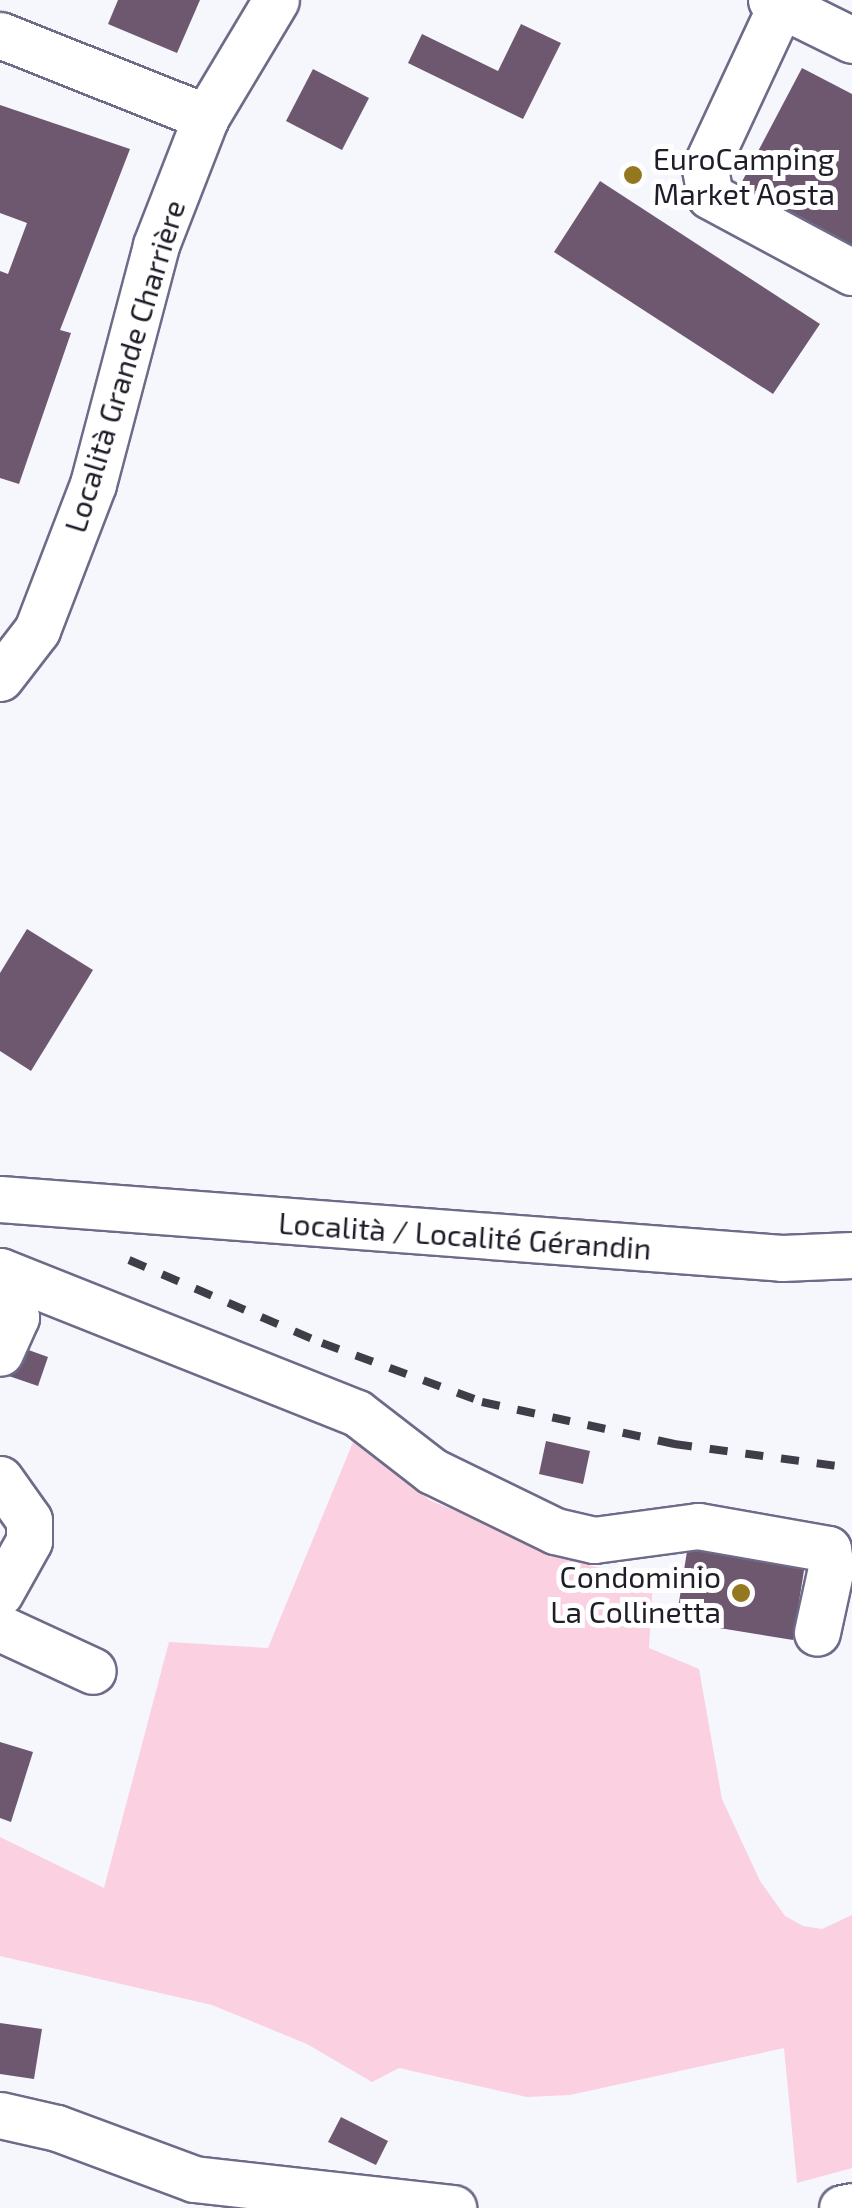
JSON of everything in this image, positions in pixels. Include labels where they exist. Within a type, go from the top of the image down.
[{"type":"street","name":"Località Grande Charrière","points":[[0,678],[37,630],[93,484],[156,245],[206,117],[276,0]]},
{"type":"street","points":[[852,40],[776,4],[704,168],[710,196],[852,272]]},
{"type":"street","points":[[0,35],[206,117]]},
{"type":"street","name":"Località / Localité Gérandin","points":[[0,1200],[782,1258],[852,1255]]},
{"type":"street","points":[[0,1271],[16,1316],[0,1353]]},
{"type":"street","points":[[0,1271],[358,1413],[432,1471],[555,1531],[594,1540],[698,1526],[828,1549],[831,1568],[816,1632]]},
{"type":"street","points":[[0,1479],[29,1520],[29,1541],[0,1594]]},
{"type":"street","points":[[0,1628],[93,1671]]},
{"type":"street","points":[[0,2114],[57,2128],[194,2179],[453,2208]]},
{"type":"street","points":[[842,2208],[852,2206]]},
{"type":"shaded area","points":[[356,1435],[429,1500],[591,1566],[653,1580],[649,1648],[699,1669],[722,1799],[760,1881],[785,1916],[803,1926],[822,1929],[852,1915],[852,2168],[797,2183],[784,2048],[570,2095],[527,2097],[399,2068],[372,2082],[307,2044],[212,2005],[0,1956],[0,1837],[104,1888],[169,1642],[268,1648]]},
{"type":"building","points":[[118,0],[200,0],[177,53],[108,24]]},
{"type":"building","points":[[521,24],[561,43],[523,119],[408,63],[422,34],[498,71]]},
{"type":"building","points":[[802,68],[852,94],[852,254],[736,193]]},
{"type":"building","points":[[313,69],[369,98],[342,150],[286,121]]},
{"type":"building","points":[[0,105],[130,149],[60,330],[71,333],[19,484],[0,478],[0,271],[8,274],[27,223],[0,213]]},
{"type":"building","points":[[600,181],[820,324],[773,394],[554,252]]},
{"type":"building","points":[[27,929],[93,970],[31,1071],[0,1051],[0,973]]},
{"type":"building","points":[[9,1343],[48,1357],[38,1386],[0,1373]]},
{"type":"building","points":[[546,1441],[590,1451],[583,1484],[539,1474]]},
{"type":"building","name":"Condominio La Collinetta","points":[[688,1545],[805,1564],[793,1640],[676,1621]]},
{"type":"building","points":[[0,1742],[33,1752],[11,1822],[0,1818]]},
{"type":"building","points":[[0,2023],[42,2029],[34,2079],[0,2074]]},
{"type":"building","points":[[341,2117],[388,2141],[376,2165],[328,2142]]},
{"type":"railway","points":[[129,1260],[322,1343],[482,1402],[674,1444],[852,1468]]},
{"type":"place","name":"EuroCamping Market Aosta","points":[[633,175]]},
{"type":"place","name":"Condominio La Collinetta","points":[[741,1593]]}]
